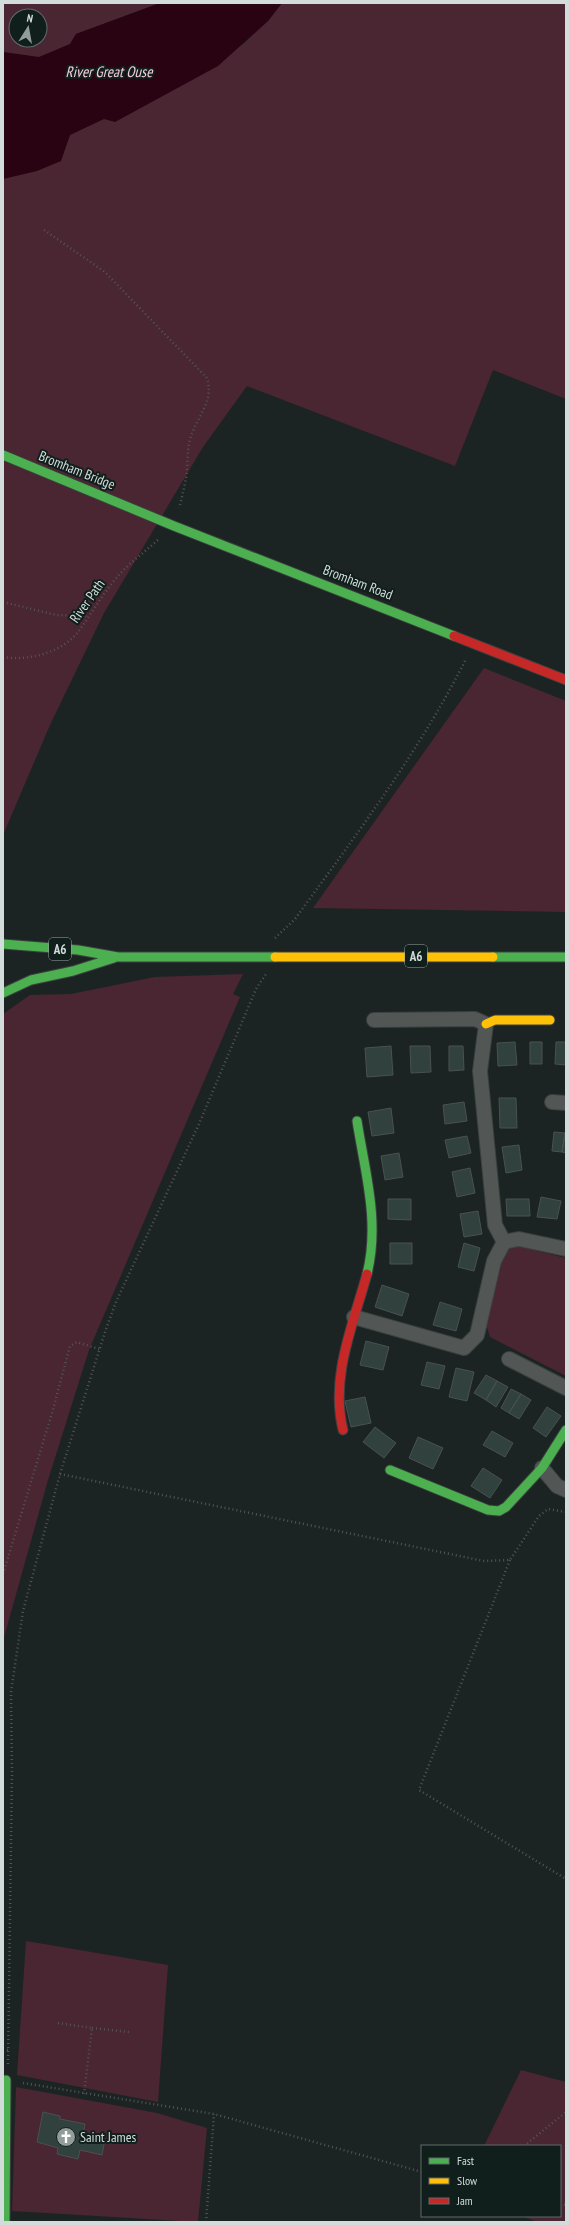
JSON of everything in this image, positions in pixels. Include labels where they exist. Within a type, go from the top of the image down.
[{"type":"main road","name":"Bromham Bridge","points":[[3,455],[139,511]]},
{"type":"main road","name":"Bromham Road","points":[[139,511],[566,680]]},
{"type":"main road","name":"A6","points":[[3,944],[78,950],[118,957],[566,957]]},
{"type":"main road","name":"A6","points":[[3,993],[31,980],[73,971],[118,957]]},
{"type":"main road","points":[[486,1024],[495,1020],[550,1020]]},
{"type":"main road","points":[[343,1430],[338,1418],[338,1391],[372,1244],[372,1216],[357,1121]]},
{"type":"main road","points":[[390,1470],[488,1510],[499,1511],[506,1507],[542,1468],[566,1430]]},
{"type":"main road","points":[[5,2222],[6,2080]]},
{"type":"street","points":[[374,1020],[475,1019],[486,1024],[480,1071],[495,1225],[504,1242]]},
{"type":"street","points":[[504,1242],[519,1239],[566,1250]]},
{"type":"street","points":[[354,1317],[464,1348],[477,1335],[494,1261],[504,1242]]},
{"type":"street","points":[[509,1359],[566,1388]]},
{"type":"street","points":[[542,1468],[557,1486],[566,1490]]},
{"type":"path","points":[[44,230],[106,272],[207,378],[210,386],[207,404],[195,427],[189,443],[186,477],[178,513]]},
{"type":"path","name":"River Path","points":[[3,657],[33,657],[53,651],[77,634],[113,581],[129,564],[174,526]]},
{"type":"path","points":[[3,602],[56,616],[89,616]]},
{"type":"path","points":[[273,939],[295,919],[399,774],[443,704],[474,643]]},
{"type":"path","points":[[260,984],[256,989],[158,1214],[116,1302],[99,1349],[60,1474],[23,1611],[11,1692],[12,1772],[9,2050],[6,2080],[84,2094],[214,2114],[421,2172]]},
{"type":"path","points":[[3,1574],[52,1414],[70,1346],[77,1342],[99,1349]]},
{"type":"path","points":[[60,1474],[484,1561],[510,1560]]},
{"type":"path","points":[[566,1512],[548,1509],[539,1516],[510,1560],[419,1790],[566,1879]]},
{"type":"path","points":[[58,2023],[129,2032]]},
{"type":"path","points":[[84,2094],[92,2028]]},
{"type":"path","points":[[3,2049],[9,2050]]},
{"type":"path","points":[[525,2145],[566,2112]]},
{"type":"path","points":[[206,2222],[214,2114]]},
{"type":"shaded area","points":[[3,3],[160,3],[76,34],[70,44],[39,58],[3,52]]},
{"type":"shaded area","points":[[282,3],[566,3],[566,399],[493,370],[455,466],[247,386],[203,447],[104,613],[50,725],[3,835],[3,179],[60,161],[70,135],[243,44],[268,21]]},
{"type":"shaded area","points":[[484,668],[566,701],[566,912],[313,908]]},
{"type":"shaded area","points":[[243,974],[233,994],[240,997],[89,1350],[48,1480],[3,1641],[3,1014],[30,995],[71,994],[155,977]]},
{"type":"shaded area","points":[[517,1246],[566,1258],[566,1376],[490,1337],[486,1324],[502,1255],[508,1249]]},
{"type":"shaded area","points":[[26,1941],[168,1965],[158,2102],[17,2075]]},
{"type":"shaded area","points":[[521,2070],[566,2082],[566,2222],[538,2222],[524,2217],[561,2217],[561,2145],[484,2145]]},
{"type":"shaded area","points":[[16,2087],[157,2113],[207,2128],[198,2222],[12,2211]]},
{"type":"water","name":"River Great Ouse","points":[[160,3],[282,3],[268,21],[218,66],[115,122],[104,119],[70,135],[61,161],[37,171],[3,179],[3,52],[39,57],[70,44],[76,34]]},
{"type":"building","points":[[515,1042],[517,1065],[498,1066],[497,1043]]},
{"type":"building","points":[[530,1042],[542,1042],[542,1064],[530,1064]]},
{"type":"building","points":[[556,1042],[566,1042],[566,1065],[555,1064]]},
{"type":"building","points":[[391,1046],[393,1075],[367,1077],[365,1048]]},
{"type":"building","points":[[410,1046],[430,1046],[431,1072],[411,1073]]},
{"type":"building","points":[[449,1046],[463,1046],[464,1070],[449,1071]]},
{"type":"building","points":[[499,1098],[516,1098],[517,1128],[500,1128]]},
{"type":"building","points":[[464,1102],[467,1121],[445,1124],[443,1105]]},
{"type":"building","points":[[391,1108],[394,1133],[372,1136],[368,1112]]},
{"type":"building","points":[[554,1132],[565,1133],[562,1152],[552,1151]]},
{"type":"building","points":[[566,1133],[566,1153],[562,1152]]},
{"type":"building","points":[[467,1136],[471,1153],[449,1158],[445,1140]]},
{"type":"building","points":[[519,1145],[522,1170],[506,1173],[502,1147]]},
{"type":"building","points":[[399,1153],[403,1177],[385,1180],[381,1156]]},
{"type":"building","points":[[470,1168],[475,1193],[457,1197],[452,1172]]},
{"type":"building","points":[[541,1197],[561,1201],[557,1219],[537,1217]]},
{"type":"building","points":[[388,1199],[411,1199],[411,1220],[388,1219]]},
{"type":"building","points":[[506,1199],[529,1199],[530,1216],[507,1216]]},
{"type":"building","points":[[478,1211],[482,1234],[464,1237],[460,1214]]},
{"type":"building","points":[[390,1243],[412,1243],[412,1264],[390,1264]]},
{"type":"building","points":[[464,1243],[480,1248],[474,1271],[458,1267]]},
{"type":"building","points":[[382,1285],[409,1294],[402,1316],[375,1307]]},
{"type":"building","points":[[440,1302],[462,1309],[456,1331],[433,1325]]},
{"type":"building","points":[[366,1341],[389,1347],[383,1370],[360,1365]]},
{"type":"building","points":[[427,1362],[445,1366],[439,1389],[421,1385]]},
{"type":"building","points":[[456,1368],[474,1372],[467,1401],[449,1397]]},
{"type":"building","points":[[486,1375],[497,1381],[486,1400],[474,1393]]},
{"type":"building","points":[[497,1381],[508,1387],[496,1407],[486,1400]]},
{"type":"building","points":[[511,1389],[521,1394],[509,1413],[501,1408]]},
{"type":"building","points":[[521,1394],[531,1400],[519,1419],[509,1413]]},
{"type":"building","points":[[365,1397],[371,1423],[351,1427],[345,1401]]},
{"type":"building","points":[[547,1407],[561,1416],[546,1437],[533,1428]]},
{"type":"building","points":[[375,1427],[396,1443],[384,1458],[363,1442]]},
{"type":"building","points":[[492,1431],[513,1443],[505,1457],[483,1445]]},
{"type":"building","points":[[418,1437],[443,1448],[433,1469],[409,1458]]},
{"type":"building","points":[[483,1468],[502,1480],[490,1498],[471,1486]]},
{"type":"building","name":"Saint James","points":[[43,2112],[60,2116],[60,2119],[85,2124],[83,2135],[105,2139],[102,2155],[80,2150],[78,2159],[57,2154],[58,2148],[37,2142]]},
{"type":"traffic: fast","points":[[3,455],[174,526],[454,636]]},
{"type":"traffic: fast","points":[[3,944],[78,950],[118,957],[275,957]]},
{"type":"traffic: fast","points":[[493,957],[566,957]]},
{"type":"traffic: fast","points":[[3,993],[31,980],[73,971],[114,958]]},
{"type":"traffic: fast","points":[[357,1121],[372,1216],[371,1255],[367,1274]]},
{"type":"traffic: fast","points":[[390,1470],[488,1510],[499,1511],[506,1507],[542,1468],[566,1430]]},
{"type":"traffic: fast","points":[[5,2222],[6,2080]]},
{"type":"traffic: slow","points":[[275,957],[493,957]]},
{"type":"traffic: slow","points":[[486,1024],[495,1020],[550,1020]]},
{"type":"traffic: jam","points":[[454,636],[566,680]]},
{"type":"traffic: jam","points":[[343,1430],[339,1390],[341,1371],[350,1332],[367,1274]]},
{"type":"place","name":"Saint James","points":[[66,2137]]}]
